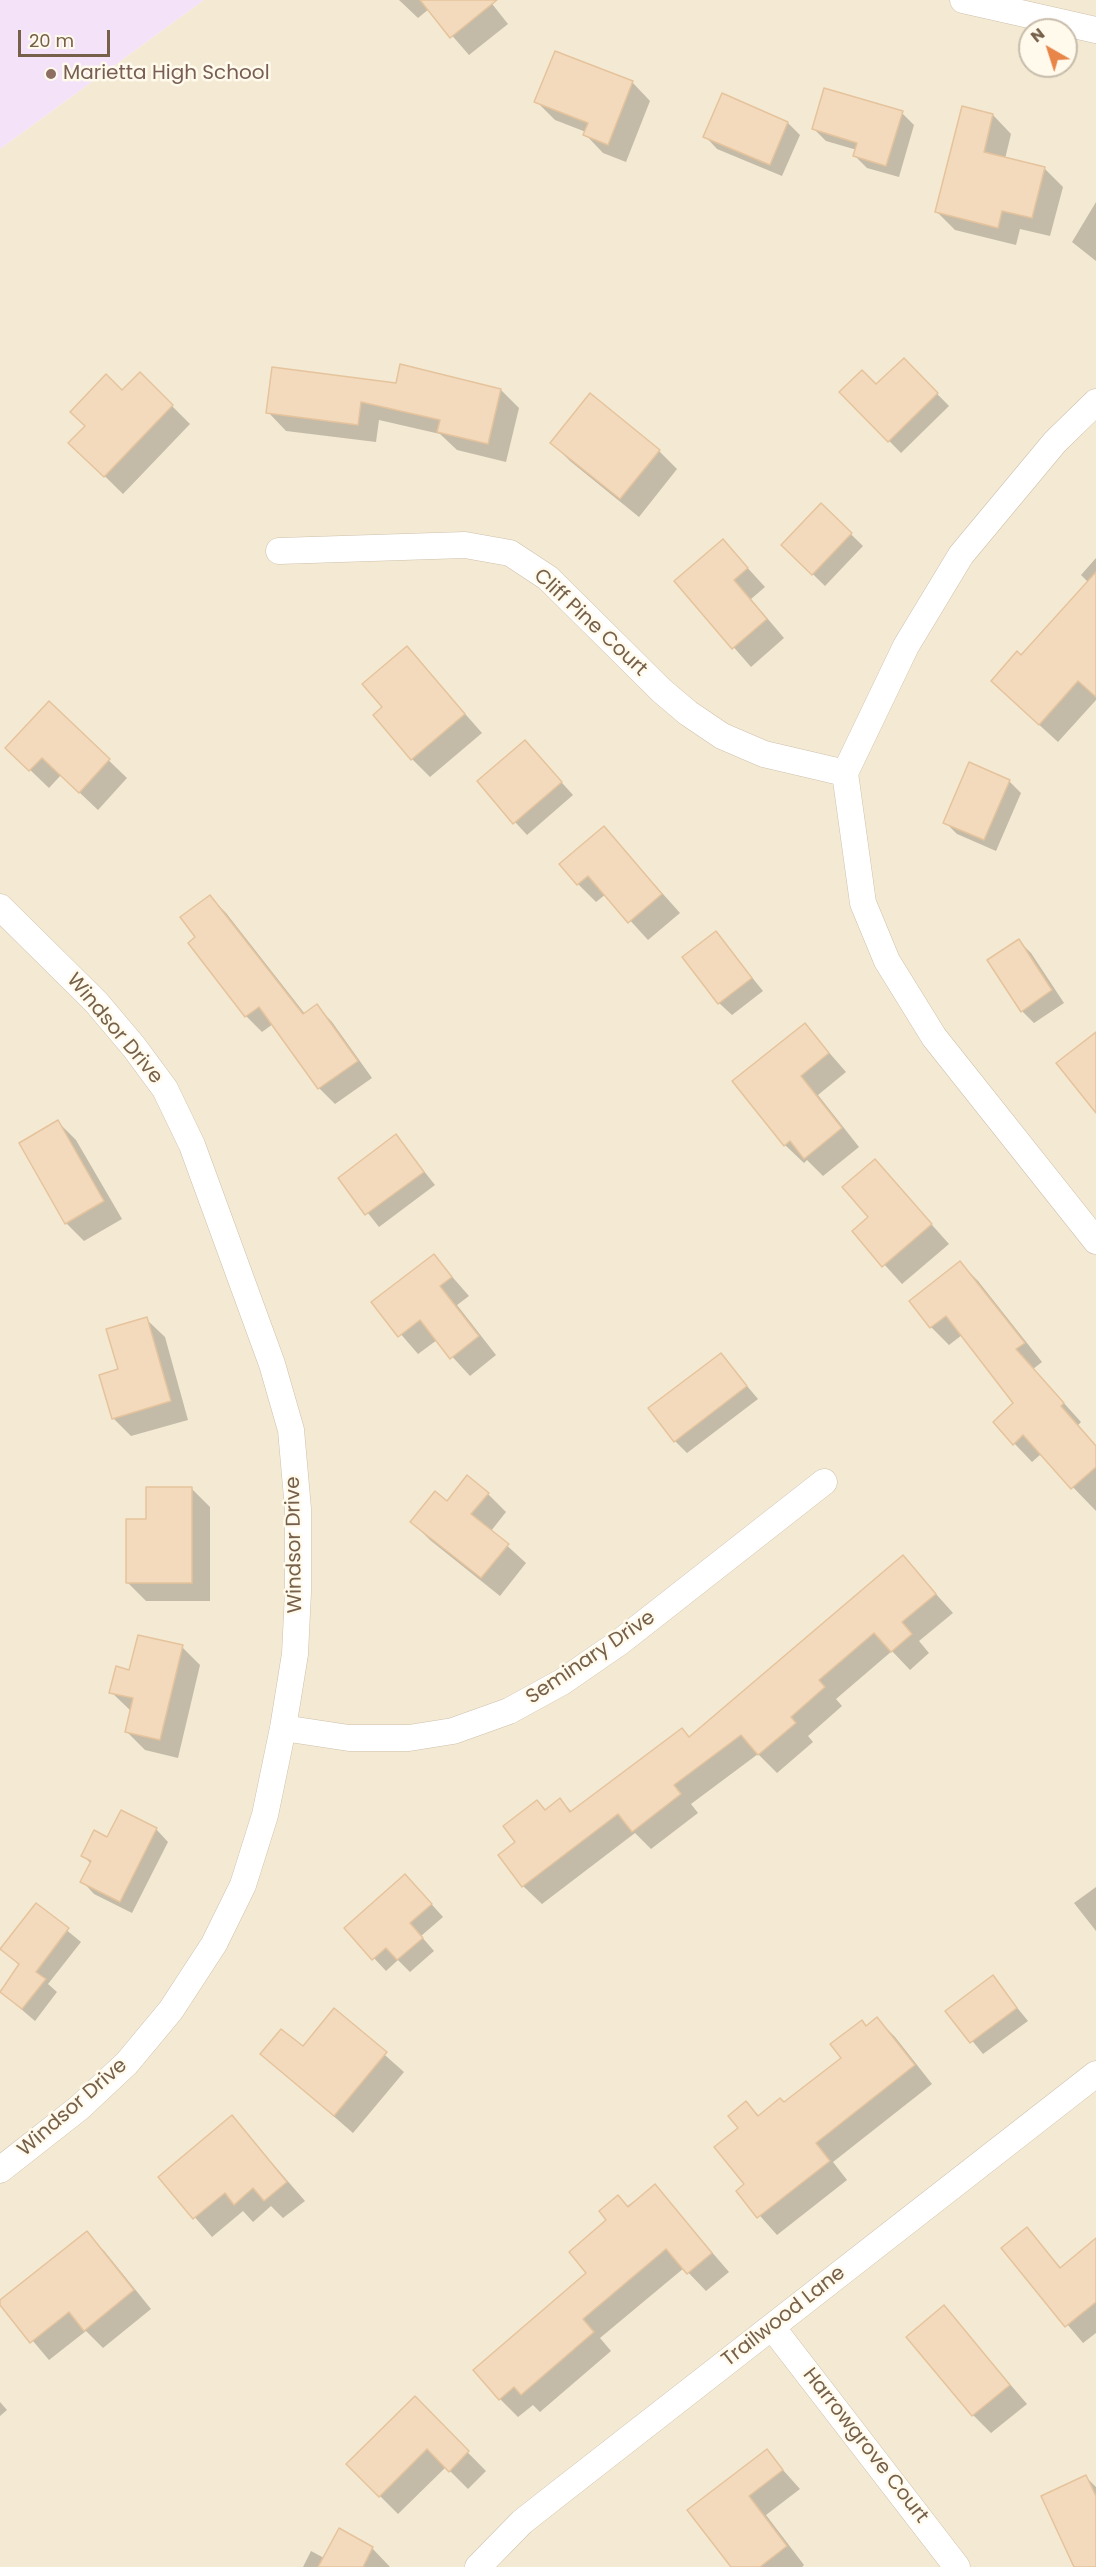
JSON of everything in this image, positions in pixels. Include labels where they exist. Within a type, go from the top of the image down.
[{"type":"street","points":[[963,0],[1096,30]]},
{"type":"street","points":[[1096,402],[1055,442],[961,555],[906,646],[845,773],[863,903],[887,961],[934,1037],[1096,1241]]},
{"type":"street","name":"Cliff Pine Court","points":[[279,551],[465,544],[510,553],[548,578],[662,691],[722,736],[764,754],[845,773]]},
{"type":"street","name":"Windsor Drive","points":[[0,907],[96,1002],[165,1089],[192,1145],[272,1364],[291,1430],[297,1509],[296,1654],[265,1815],[243,1884],[214,1944],[171,2010],[127,2063],[79,2108],[0,2170]]},
{"type":"street","name":"Seminary Drive","points":[[283,1728],[349,1738],[409,1737],[453,1731],[509,1712],[562,1682],[620,1642],[824,1482]]},
{"type":"street","name":"Trailwood Lane","points":[[478,2567],[522,2522],[1096,2074]]},
{"type":"street","name":"Harrowgrove Court","points":[[772,2327],[957,2567]]},
{"type":"shaded area","name":"Marietta High School","points":[[0,0],[204,0],[0,149]]},
{"type":"shaded area","points":[[204,0],[1096,0],[1096,2567],[0,2567],[0,149]]},
{"type":"building","points":[[420,0],[497,0],[450,38]]},
{"type":"building","points":[[555,51],[633,81],[608,145],[583,135],[588,123],[534,102]]},
{"type":"building","points":[[824,88],[903,111],[886,166],[853,156],[857,143],[812,129]]},
{"type":"building","points":[[722,93],[788,122],[770,165],[703,137]]},
{"type":"building","points":[[962,106],[993,114],[984,152],[1045,167],[1032,218],[1002,211],[998,228],[935,212]]},
{"type":"building","points":[[904,358],[938,393],[888,442],[839,392],[862,370],[876,384]]},
{"type":"building","points":[[400,364],[501,389],[488,444],[437,432],[440,420],[361,402],[358,425],[266,413],[272,367],[396,383]]},
{"type":"building","points":[[140,372],[173,405],[104,477],[68,443],[85,426],[70,412],[106,374],[122,390]]},
{"type":"building","points":[[590,393],[660,450],[620,499],[550,443]]},
{"type":"building","points":[[821,503],[852,533],[812,575],[781,545]]},
{"type":"building","points":[[723,539],[748,568],[734,580],[767,619],[732,649],[674,581]]},
{"type":"building","points":[[1096,572],[1096,697],[1078,681],[1039,725],[991,681],[1017,651],[1021,655]]},
{"type":"building","points":[[407,646],[465,714],[411,760],[373,715],[382,707],[362,684]]},
{"type":"building","points":[[49,701],[110,759],[79,793],[42,758],[29,771],[5,748]]},
{"type":"building","points":[[525,740],[562,782],[513,824],[477,781]]},
{"type":"building","points":[[969,762],[1010,780],[984,840],[943,823]]},
{"type":"building","points":[[604,826],[662,894],[628,923],[588,876],[577,885],[559,864]]},
{"type":"building","points":[[210,895],[303,1014],[317,1004],[358,1061],[318,1089],[259,1007],[245,1017],[188,943],[195,937],[180,917]]},
{"type":"building","points":[[716,931],[752,978],[718,1004],[682,957]]},
{"type":"building","points":[[1019,939],[1052,990],[1021,1012],[987,960]]},
{"type":"building","points":[[805,1023],[829,1053],[801,1076],[842,1128],[804,1159],[790,1141],[784,1146],[732,1081]]},
{"type":"building","points":[[1096,1032],[1096,1113],[1056,1063]]},
{"type":"building","points":[[58,1120],[104,1201],[65,1224],[19,1143]]},
{"type":"building","points":[[396,1134],[424,1172],[365,1215],[338,1178]]},
{"type":"building","points":[[875,1159],[932,1224],[882,1267],[852,1231],[868,1217],[842,1187]]},
{"type":"building","points":[[434,1254],[452,1277],[440,1286],[479,1336],[450,1359],[420,1320],[398,1337],[371,1302]]},
{"type":"building","points":[[960,1261],[1025,1343],[1016,1349],[1064,1403],[1061,1406],[1096,1446],[1096,1467],[1071,1489],[1023,1435],[1013,1445],[993,1422],[1013,1403],[946,1316],[930,1328],[909,1301]]},
{"type":"building","points":[[147,1317],[171,1401],[112,1419],[99,1375],[118,1369],[106,1329]]},
{"type":"building","points":[[721,1353],[747,1386],[674,1442],[648,1408]]},
{"type":"building","points":[[467,1475],[489,1493],[471,1514],[509,1544],[481,1578],[410,1522],[435,1491],[447,1501]]},
{"type":"building","points":[[146,1487],[192,1487],[192,1583],[126,1583],[126,1519],[146,1519]]},
{"type":"building","points":[[903,1555],[936,1594],[902,1622],[912,1634],[891,1652],[874,1633],[819,1680],[825,1687],[791,1717],[796,1723],[758,1755],[741,1735],[674,1785],[681,1794],[632,1832],[618,1814],[522,1887],[498,1855],[515,1842],[503,1826],[537,1800],[545,1810],[560,1798],[570,1812],[682,1728],[689,1737]]},
{"type":"building","points":[[138,1635],[183,1645],[160,1740],[125,1732],[133,1698],[109,1693],[116,1666],[129,1670]]},
{"type":"building","points":[[121,1810],[157,1828],[120,1902],[80,1882],[91,1861],[81,1856],[94,1830],[107,1837]]},
{"type":"building","points":[[405,1874],[432,1904],[410,1923],[423,1938],[397,1960],[386,1948],[372,1960],[344,1928]]},
{"type":"building","points":[[36,1903],[69,1928],[36,1972],[46,1979],[22,2009],[0,1992],[19,1964],[0,1949]]},
{"type":"building","points":[[993,1975],[1017,2008],[970,2043],[945,2011]]},
{"type":"building","points":[[334,2008],[387,2052],[334,2116],[260,2054],[281,2029],[303,2046]]},
{"type":"building","points":[[877,2017],[915,2065],[816,2143],[830,2161],[757,2218],[736,2191],[744,2184],[714,2147],[738,2128],[728,2116],[746,2101],[758,2116],[780,2098],[784,2102],[841,2058],[830,2044],[862,2020],[866,2026]]},
{"type":"building","points":[[232,2115],[287,2182],[264,2201],[253,2188],[234,2205],[225,2193],[193,2219],[158,2177]]},
{"type":"building","points":[[655,2184],[712,2253],[687,2274],[666,2249],[583,2319],[594,2332],[521,2395],[514,2387],[499,2400],[473,2370],[586,2273],[569,2252],[606,2220],[599,2211],[618,2195],[628,2207]]},
{"type":"building","points":[[1027,2227],[1060,2268],[1096,2238],[1096,2302],[1065,2327],[1001,2248]]},
{"type":"building","points":[[87,2231],[134,2290],[84,2331],[69,2312],[30,2343],[0,2305],[0,2300]]},
{"type":"building","points":[[944,2305],[1010,2385],[972,2416],[906,2337]]},
{"type":"building","points":[[415,2396],[469,2451],[449,2472],[427,2449],[379,2497],[346,2464]]},
{"type":"building","points":[[767,2449],[783,2470],[749,2496],[787,2546],[760,2567],[731,2567],[687,2510]]},
{"type":"building","points":[[1086,2475],[1096,2496],[1096,2567],[1074,2567],[1041,2496]]},
{"type":"building","points":[[339,2528],[373,2547],[363,2567],[318,2567]]},
{"type":"place","name":"Marietta High School","points":[[51,74]]}]
